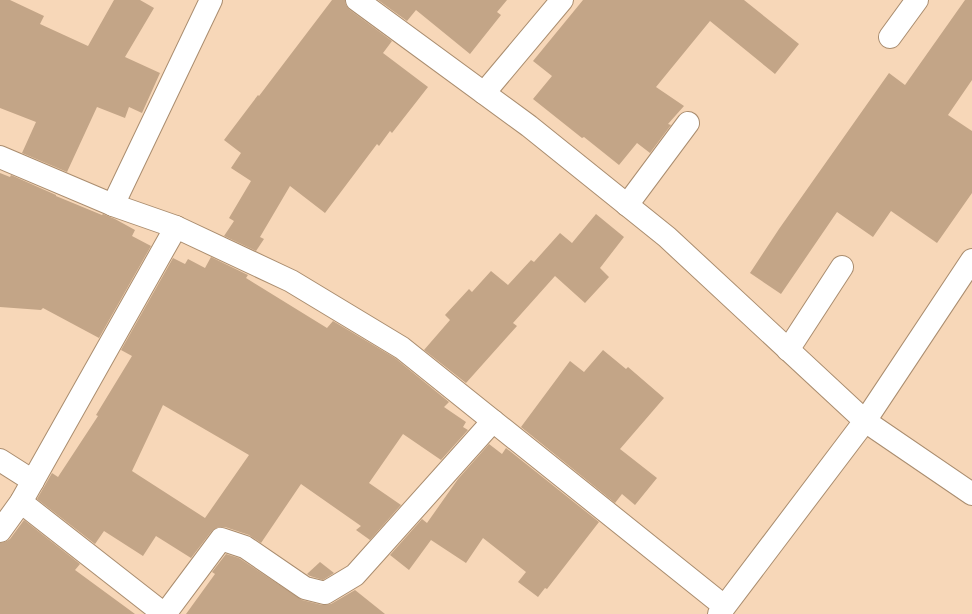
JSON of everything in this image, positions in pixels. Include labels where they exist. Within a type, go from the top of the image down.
[{"type":"street","points":[[113,205],[211,0]]},
{"type":"street","points":[[357,0],[529,126],[667,238],[865,421],[972,494]]},
{"type":"street","points":[[484,93],[562,0]]},
{"type":"street","points":[[890,37],[916,0]]},
{"type":"street","points":[[627,205],[688,123]]},
{"type":"street","points":[[0,156],[113,205],[176,227],[291,281],[402,348],[722,610],[865,421],[972,260]]},
{"type":"street","points":[[0,531],[21,502],[176,227]]},
{"type":"street","points":[[788,350],[842,267]]},
{"type":"street","points":[[21,502],[165,614],[221,539],[244,547],[304,588],[325,594],[356,575],[493,421]]},
{"type":"street","points":[[0,460],[33,481]]},
{"type":"building","points":[[0,0],[10,0],[44,16],[40,24],[88,46],[114,0],[140,0],[154,8],[125,57],[160,73],[142,113],[129,107],[125,118],[97,107],[67,172],[22,153],[36,122],[0,108]]},
{"type":"building","points":[[332,0],[345,0],[346,5],[350,10],[392,41],[383,53],[428,87],[392,133],[390,131],[379,146],[377,144],[325,213],[290,186],[260,237],[264,239],[256,251],[224,236],[234,221],[229,218],[251,181],[231,168],[241,153],[224,140]]},
{"type":"building","points":[[378,0],[507,0],[497,12],[501,15],[470,54],[416,10],[407,21]]},
{"type":"building","points":[[583,0],[744,0],[799,44],[775,74],[710,21],[656,87],[684,106],[668,124],[671,125],[650,153],[637,143],[619,165],[533,99],[552,76],[533,61]]},
{"type":"building","points":[[965,0],[972,0],[972,80],[948,115],[972,131],[972,193],[937,243],[891,211],[873,237],[837,212],[781,294],[750,273],[779,229],[889,73],[905,85]]},
{"type":"building","points":[[0,173],[10,177],[11,175],[56,196],[115,219],[135,230],[132,236],[151,246],[99,338],[43,308],[41,310],[0,307]]},
{"type":"building","points":[[596,214],[624,237],[600,268],[609,277],[585,303],[555,276],[513,323],[517,326],[466,383],[424,350],[450,320],[445,315],[469,289],[472,292],[491,271],[508,285],[531,260],[534,262],[560,233],[572,243]]},
{"type":"building","points":[[211,257],[248,275],[246,278],[327,328],[333,321],[395,358],[449,402],[444,407],[466,422],[463,427],[468,430],[441,460],[403,434],[369,483],[401,505],[370,540],[356,530],[361,526],[301,484],[261,543],[249,535],[225,527],[218,527],[211,532],[191,558],[156,536],[143,556],[104,531],[95,544],[37,499],[52,473],[58,477],[98,416],[96,415],[132,356],[121,350],[173,258],[185,264],[188,259],[205,268]],"holes":[[[163,405],[249,455],[205,518],[132,471]]]},
{"type":"building","points":[[603,350],[626,369],[628,367],[664,398],[620,449],[657,478],[635,505],[622,494],[615,503],[521,427],[570,361],[584,372]]},
{"type":"building","points":[[489,444],[502,454],[506,448],[599,522],[547,589],[545,588],[538,597],[518,582],[526,572],[483,538],[466,563],[431,540],[409,570],[390,555],[422,519],[427,523],[458,479]]},
{"type":"building","points":[[24,520],[80,564],[75,570],[135,614],[0,614],[0,543],[10,539]]},
{"type":"building","points":[[226,554],[239,558],[302,600],[322,605],[331,604],[355,590],[385,614],[186,614],[215,574],[212,572]]},
{"type":"building","points":[[320,562],[334,573],[323,580],[307,574]]}]
